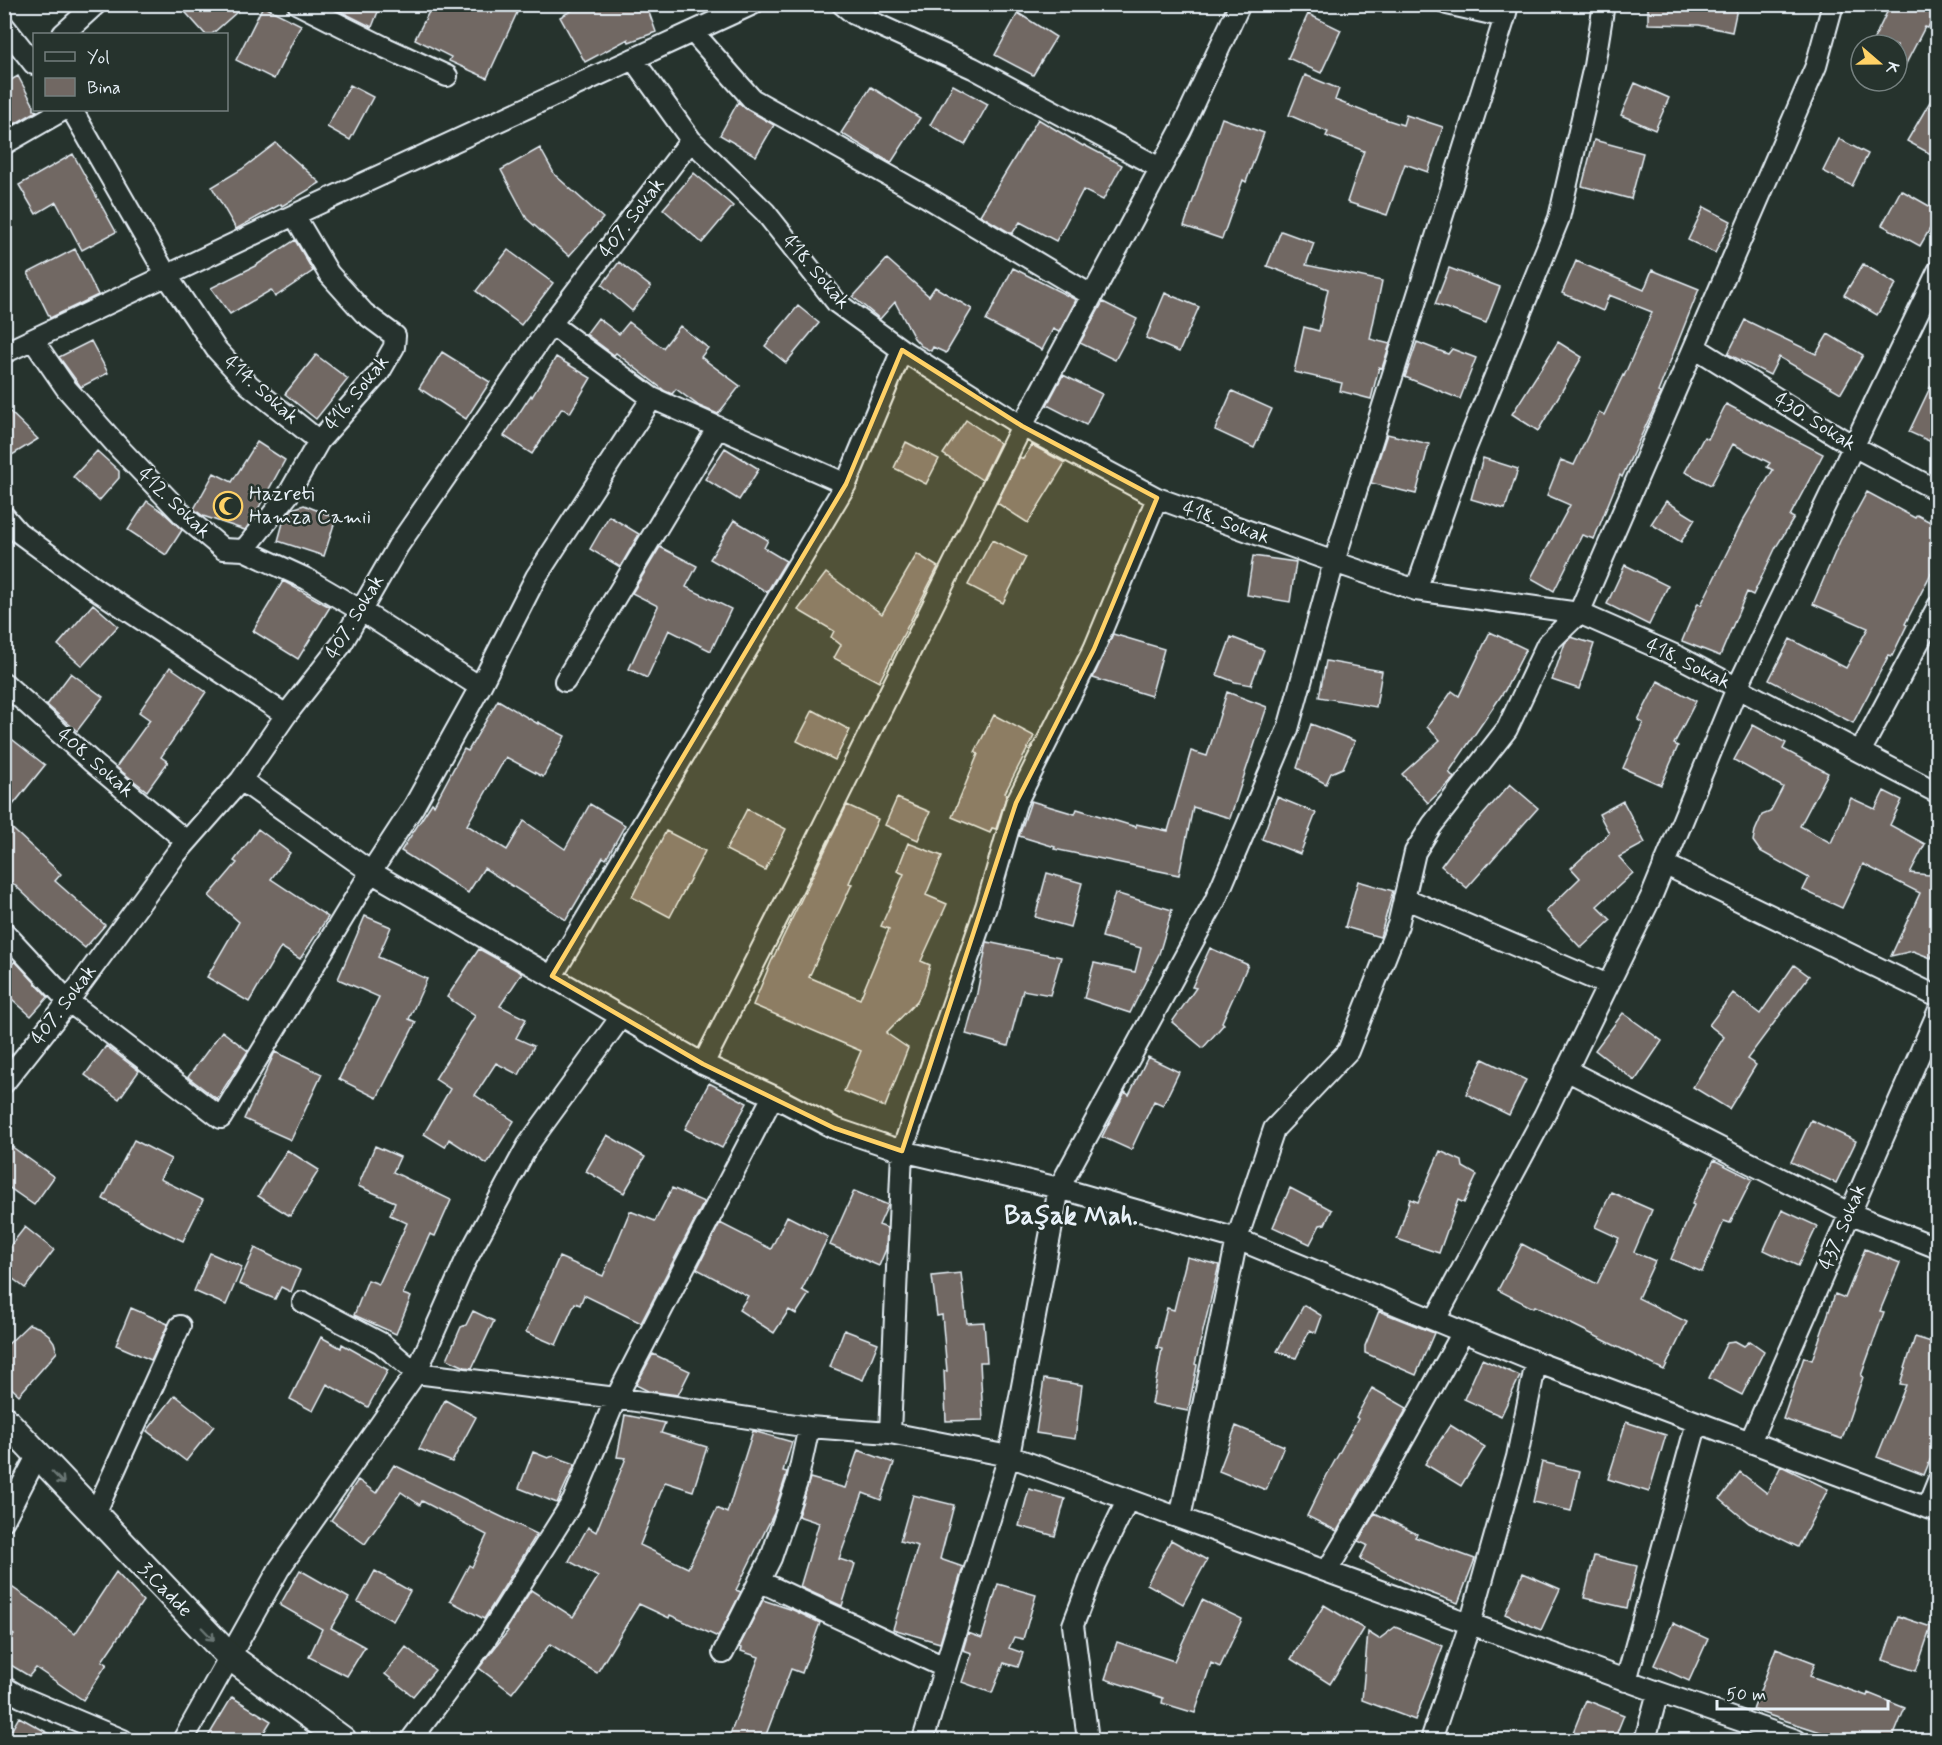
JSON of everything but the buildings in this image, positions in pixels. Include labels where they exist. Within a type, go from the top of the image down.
[{"type":"street","points":[[64,33],[96,4]]},
{"type":"street","points":[[298,4],[447,76]]},
{"type":"street","points":[[4,353],[294,215],[753,4]]},
{"type":"street","points":[[842,4],[854,14],[973,68],[1160,168]]},
{"type":"street","points":[[703,1064],[1022,426],[1181,130],[1240,4]]},
{"type":"street","points":[[923,1740],[1009,1456],[1059,1188],[1215,901],[1288,729],[1334,562],[1506,11],[1447,4]]},
{"type":"street","points":[[1416,590],[1463,455],[1559,218],[1594,66],[1604,4]]},
{"type":"street","points":[[1180,1518],[1237,1239],[1274,1129],[1348,1051],[1398,925],[1415,852],[1432,825],[1507,729],[1547,644],[1579,614],[1816,66],[1833,4]]},
{"type":"street","points":[[4,26],[33,62]]},
{"type":"street","points":[[693,32],[752,99],[925,196],[1091,295]]},
{"type":"street","name":"418. Sokak","points":[[633,59],[691,140],[765,212],[837,303],[902,351],[1022,426],[1157,498],[1416,590],[1579,614],[1679,657],[1938,793]]},
{"type":"street","points":[[4,144],[61,111]]},
{"type":"street","name":"414. Sokak","points":[[73,111],[167,276],[216,349],[249,385],[319,441]]},
{"type":"street","name":"407. Sokak","points":[[4,1083],[11,1059],[68,1001],[186,841],[241,780],[286,715],[341,645],[398,546],[551,324],[691,140]]},
{"type":"street","name":"416. Sokak","points":[[244,550],[288,495],[319,441],[379,373],[394,347],[395,336],[364,313],[329,274],[294,215]]},
{"type":"street","points":[[1436,1320],[1566,1070],[1652,895],[1737,688],[1938,271]]},
{"type":"street","points":[[551,324],[652,398],[846,484]]},
{"type":"street","name":"412. Sokak","points":[[33,340],[66,388],[80,404],[186,518],[223,549],[244,550],[307,579],[480,687]]},
{"type":"street","name":"430. Sokak","points":[[1696,348],[1853,446],[1938,491]]},
{"type":"street","points":[[552,976],[846,484],[902,351]]},
{"type":"street","points":[[4,932],[68,1001],[221,1118],[371,872],[414,806],[480,687],[536,577],[652,398]]},
{"type":"street","points":[[565,681],[718,427]]},
{"type":"street","points":[[890,1433],[902,1151],[986,907],[1016,803],[1094,649],[1157,498]]},
{"type":"street","points":[[4,516],[11,536],[286,715]]},
{"type":"street","points":[[1860,752],[1938,606]]},
{"type":"street","name":"408. Sokak","points":[[4,683],[92,762],[186,841]]},
{"type":"street","points":[[241,780],[371,872],[703,1064],[773,1096],[834,1128],[902,1151],[1059,1188],[1237,1239],[1536,1362],[1932,1510],[1938,1481]]},
{"type":"street","points":[[1664,864],[1938,997]]},
{"type":"street","points":[[1404,898],[1608,985]]},
{"type":"street","name":"437. Sokak","points":[[1750,1442],[1938,1012]]},
{"type":"street","points":[[183,1740],[279,1569],[416,1373],[465,1262],[528,1145],[621,1017]]},
{"type":"street","points":[[1566,1070],[1849,1213],[1938,1248]]},
{"type":"street","points":[[411,1740],[486,1639],[573,1501],[616,1398],[773,1096]]},
{"type":"street","points":[[303,1302],[381,1343],[416,1373],[616,1398],[809,1427],[890,1433],[1009,1456],[1626,1681],[1796,1740]]},
{"type":"street","points":[[94,1516],[180,1326]]},
{"type":"street","points":[[1327,1571],[1463,1332]]},
{"type":"street","points":[[1431,1740],[1470,1624],[1517,1456],[1536,1362]]},
{"type":"street","name":"3.Cadde","points":[[4,1419],[229,1656],[343,1740]]},
{"type":"street","points":[[1626,1681],[1696,1422]]},
{"type":"street","points":[[723,1653],[771,1558],[797,1482],[809,1427]]},
{"type":"street","points":[[4,1520],[37,1456]]},
{"type":"street","points":[[1088,1740],[1073,1624],[1095,1567],[1128,1499]]},
{"type":"street","points":[[759,1581],[944,1667]]},
{"type":"street","points":[[4,1687],[21,1697],[123,1740]]},
{"type":"street","points":[[1645,1740],[1658,1692]]},
{"type":"highlighted area","points":[[902,350],[1022,426],[1157,498],[1094,649],[1016,803],[902,1151],[834,1128],[703,1064],[552,976],[846,484]]},
{"type":"place","name":"Hazreti Hamza Camii","points":[[228,506]]},
{"type":"district","name":"Başak Mah.","points":[[1071,1217]]}]
